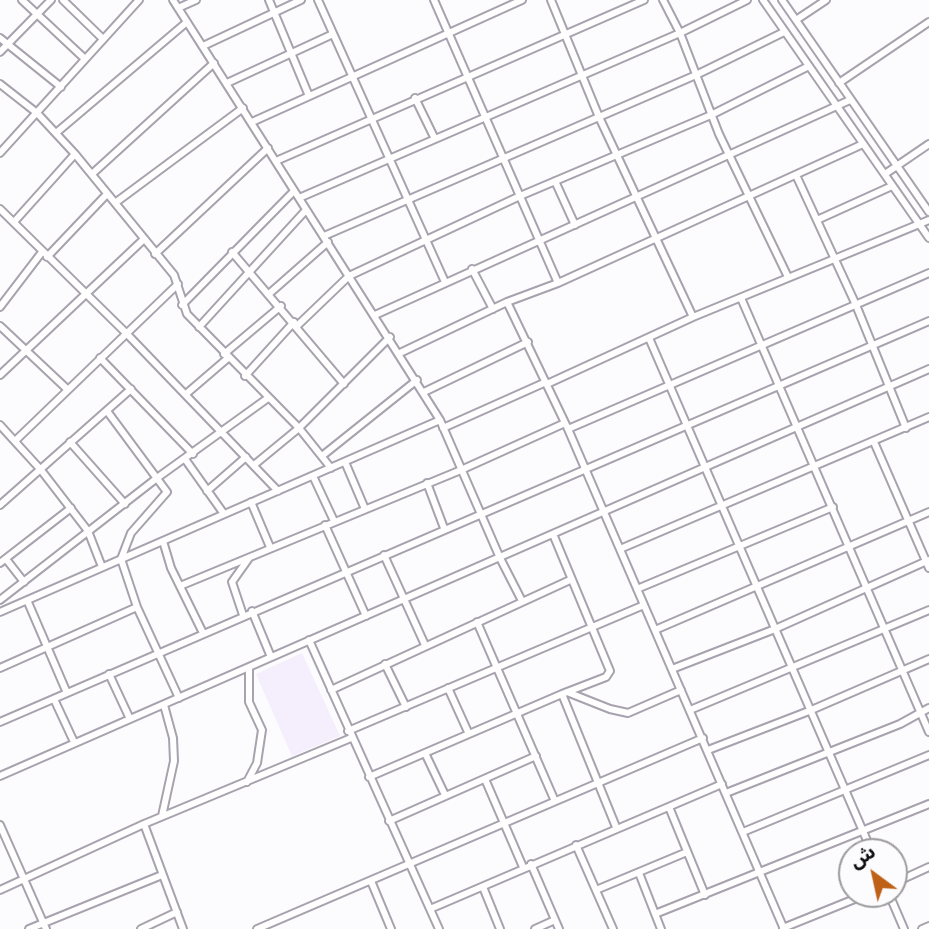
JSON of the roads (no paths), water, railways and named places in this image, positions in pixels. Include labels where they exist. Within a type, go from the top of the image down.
[{"type":"street","points":[[22,0],[85,59]]},
{"type":"street","points":[[0,52],[51,0]]},
{"type":"street","points":[[63,0],[103,39]]},
{"type":"street","points":[[0,153],[139,0]]},
{"type":"street","points":[[173,0],[424,392],[440,420],[500,558],[522,601]]},
{"type":"street","points":[[178,8],[196,0]]},
{"type":"street","points":[[269,0],[309,96]]},
{"type":"street","points":[[203,46],[301,0]]},
{"type":"street","points":[[318,0],[445,282]]},
{"type":"street","points":[[434,0],[558,283]]},
{"type":"street","points":[[252,122],[522,0]]},
{"type":"street","points":[[551,0],[599,117],[693,317]]},
{"type":"street","points":[[276,161],[467,75],[644,0]]},
{"type":"street","points":[[663,0],[680,33],[711,115],[788,277]]},
{"type":"street","points":[[299,198],[485,115],[680,33],[747,0]]},
{"type":"street","points":[[763,0],[929,238]]},
{"type":"street","points":[[782,0],[929,212]]},
{"type":"street","points":[[796,20],[826,0]]},
{"type":"street","points":[[56,133],[187,22]]},
{"type":"street","points":[[839,83],[929,22]]},
{"type":"street","points":[[270,293],[326,239],[407,199],[696,75],[784,32]]},
{"type":"street","points":[[227,83],[333,34]]},
{"type":"street","points":[[0,38],[61,87]]},
{"type":"street","points":[[92,174],[214,63]]},
{"type":"street","points":[[245,376],[296,324],[349,276],[520,196],[711,115],[809,66]]},
{"type":"street","points":[[0,84],[37,113],[75,154],[178,284],[182,305],[199,327],[299,429],[331,468]]},
{"type":"street","points":[[415,98],[435,137]]},
{"type":"street","points":[[375,314],[838,108],[850,100]]},
{"type":"street","points":[[115,203],[243,108]]},
{"type":"street","points":[[400,353],[507,302],[558,283],[863,144]]},
{"type":"street","points":[[885,174],[929,144]]},
{"type":"street","points":[[155,254],[268,148]]},
{"type":"street","points":[[13,222],[75,154]]},
{"type":"street","points":[[796,175],[856,305],[906,428]]},
{"type":"street","points":[[555,181],[575,225]]},
{"type":"street","points":[[817,220],[892,186]]},
{"type":"street","points":[[182,305],[294,191]]},
{"type":"street","points":[[0,307],[45,254],[107,194]]},
{"type":"street","points":[[199,327],[306,210]]},
{"type":"street","points":[[2,214],[84,295],[127,333],[278,491]]},
{"type":"street","points":[[443,428],[693,317],[929,220]]},
{"type":"street","points":[[0,375],[143,240]]},
{"type":"street","points":[[232,252],[270,293],[344,384]]},
{"type":"street","points":[[472,269],[493,309]]},
{"type":"street","points":[[180,586],[763,347],[929,273]]},
{"type":"street","points":[[15,441],[178,284]]},
{"type":"street","points":[[741,298],[929,732]]},
{"type":"street","points":[[507,302],[528,342],[604,511],[761,872],[783,929],[838,906]]},
{"type":"street","points":[[186,394],[281,306]]},
{"type":"street","points":[[0,722],[584,467],[685,427],[929,321]]},
{"type":"street","points":[[0,326],[67,389]]},
{"type":"street","points":[[254,465],[299,429],[390,337]]},
{"type":"street","points":[[649,338],[685,427],[758,587],[866,838]]},
{"type":"street","points":[[424,392],[528,342]]},
{"type":"street","points":[[100,358],[193,454]]},
{"type":"street","points":[[0,776],[929,369]]},
{"type":"street","points":[[322,456],[417,380]]},
{"type":"street","points":[[0,505],[131,389]]},
{"type":"street","points":[[0,600],[157,478],[268,398]]},
{"type":"street","points":[[107,411],[167,495],[131,533],[121,559],[137,607],[179,698]]},
{"type":"street","points":[[620,549],[929,417]]},
{"type":"street","points":[[0,612],[440,420]]},
{"type":"street","points":[[0,425],[41,470],[88,531],[102,567]]},
{"type":"street","points":[[70,442],[125,504]]},
{"type":"street","points":[[673,669],[775,629],[928,563],[874,442]]},
{"type":"street","points":[[207,491],[246,457]]},
{"type":"street","points":[[185,459],[224,514]]},
{"type":"street","points":[[345,462],[365,509]]},
{"type":"street","points":[[313,476],[334,521]]},
{"type":"street","points":[[427,483],[444,528]]},
{"type":"street","points":[[251,502],[270,547]]},
{"type":"street","points":[[637,589],[833,507]]},
{"type":"street","points":[[24,582],[3,561],[71,508]]},
{"type":"street","points":[[655,630],[929,512]]},
{"type":"street","points":[[325,525],[366,617]]},
{"type":"street","points":[[369,777],[516,711],[609,675],[553,534]]},
{"type":"street","points":[[163,541],[180,586],[203,633]]},
{"type":"street","points":[[243,615],[232,582],[252,555]]},
{"type":"street","points":[[384,555],[425,645]]},
{"type":"street","points":[[331,690],[570,580]]},
{"type":"street","points":[[27,600],[67,693]]},
{"type":"street","points":[[0,890],[25,881],[162,816],[247,783],[406,706],[644,605]]},
{"type":"street","points":[[0,668],[137,607]]},
{"type":"street","points":[[690,710],[929,610]]},
{"type":"street","points":[[252,611],[271,657]]},
{"type":"street","points":[[477,622],[554,799]]},
{"type":"street","points":[[309,640],[439,929]]},
{"type":"street","points":[[708,750],[809,711],[929,659]]},
{"type":"street","points":[[385,664],[406,706]]},
{"type":"street","points":[[247,783],[257,763],[262,730],[248,702],[249,668]]},
{"type":"street","points":[[109,674],[130,719]]},
{"type":"street","points":[[448,688],[468,732]]},
{"type":"street","points":[[565,693],[628,713],[681,690]]},
{"type":"street","points":[[565,693],[595,782],[616,827]]},
{"type":"street","points":[[54,699],[74,742]]},
{"type":"street","points":[[162,816],[174,761],[173,738],[164,705]]},
{"type":"street","points":[[726,793],[900,724],[929,708]]},
{"type":"street","points":[[257,929],[554,799],[703,738]]},
{"type":"street","points":[[425,753],[445,795]]},
{"type":"street","points":[[743,832],[929,755]]},
{"type":"street","points":[[389,821],[536,756]]},
{"type":"street","points":[[485,779],[523,867]]},
{"type":"street","points":[[430,909],[616,827],[722,784]]},
{"type":"street","points":[[655,914],[929,804]]},
{"type":"street","points":[[669,807],[705,895]]},
{"type":"street","points":[[144,824],[183,929]]},
{"type":"street","points":[[0,825],[44,926]]},
{"type":"street","points":[[576,845],[613,929]]},
{"type":"street","points":[[596,890],[687,852]]},
{"type":"street","points":[[531,864],[559,929]]},
{"type":"street","points":[[908,877],[929,867]]},
{"type":"street","points":[[639,873],[661,929]]},
{"type":"street","points":[[29,929],[44,926],[162,875]]},
{"type":"street","points":[[371,881],[388,928]]},
{"type":"street","points":[[483,887],[500,929]]},
{"type":"street","points":[[895,908],[904,929]]},
{"type":"street","points":[[141,929],[177,912]]},
{"type":"street","points":[[535,929],[555,920]]},
{"type":"street","points":[[275,921],[279,929]]},
{"type":"street","points":[[922,929],[929,926]]}]
